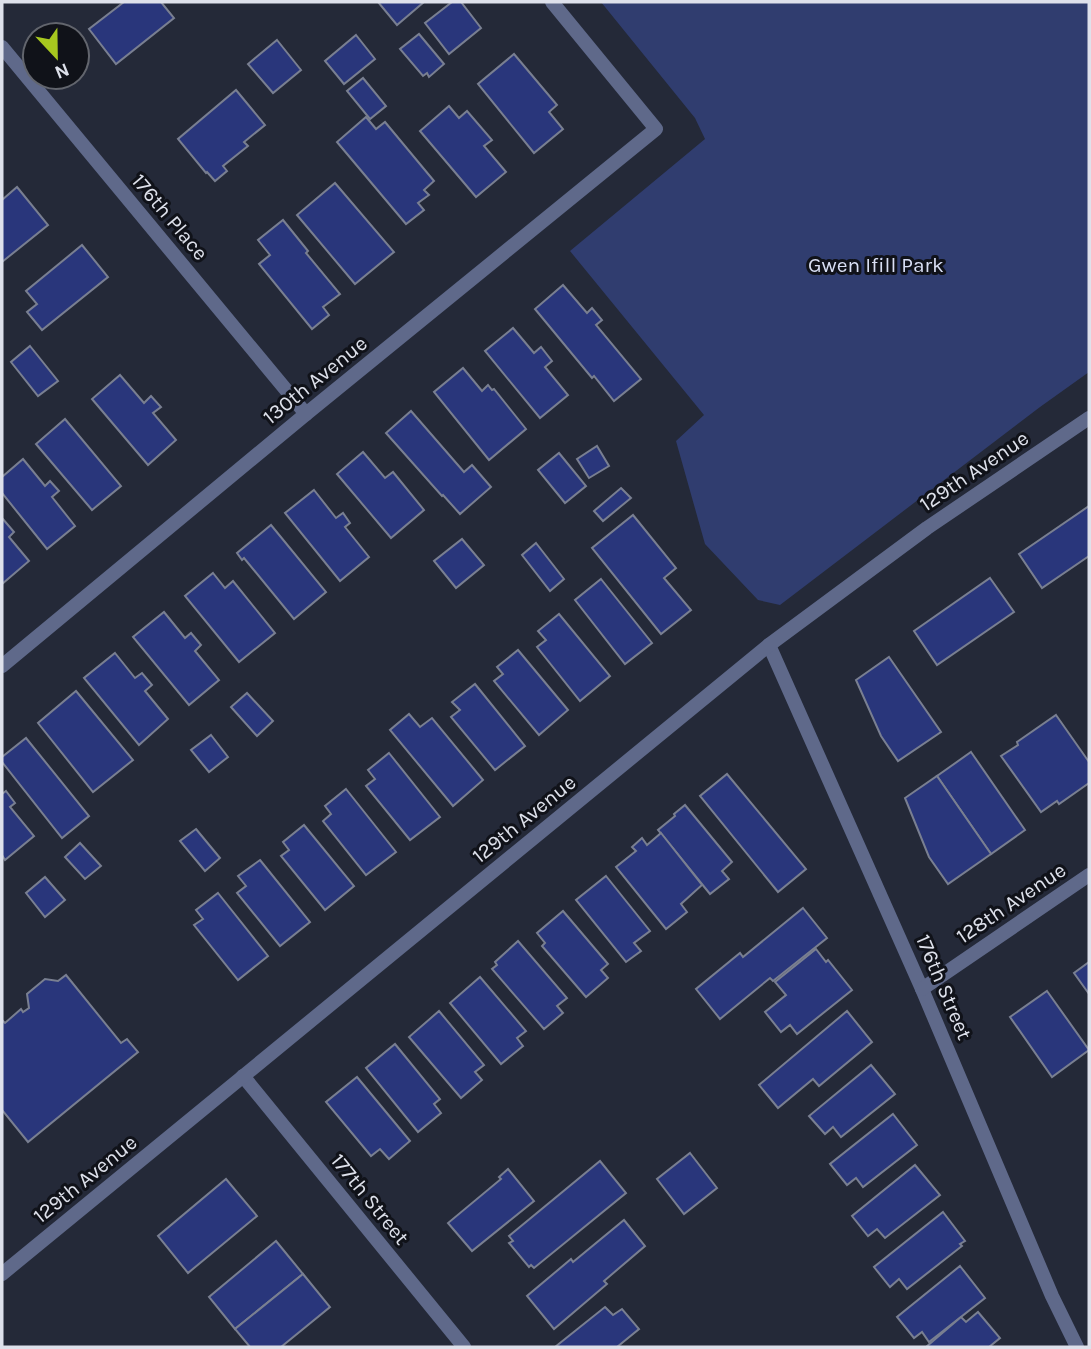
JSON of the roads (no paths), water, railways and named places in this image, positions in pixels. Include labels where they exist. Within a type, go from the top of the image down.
[{"type":"street","name":"130th Avenue","points":[[2,666],[656,129],[552,2]]},
{"type":"street","name":"176th Place","points":[[2,47],[306,415]]},
{"type":"street","name":"129th Avenue","points":[[2,1274],[769,645],[928,528],[1089,418]]},
{"type":"street","name":"176th Street","points":[[769,645],[922,989],[1052,1296],[1077,1347]]},
{"type":"street","name":"128th Avenue","points":[[922,989],[1089,875]]},
{"type":"street","name":"177th Street","points":[[243,1076],[464,1347]]},
{"type":"park label","name":"Gwen Ifill Park","points":[[876,265]]}]
